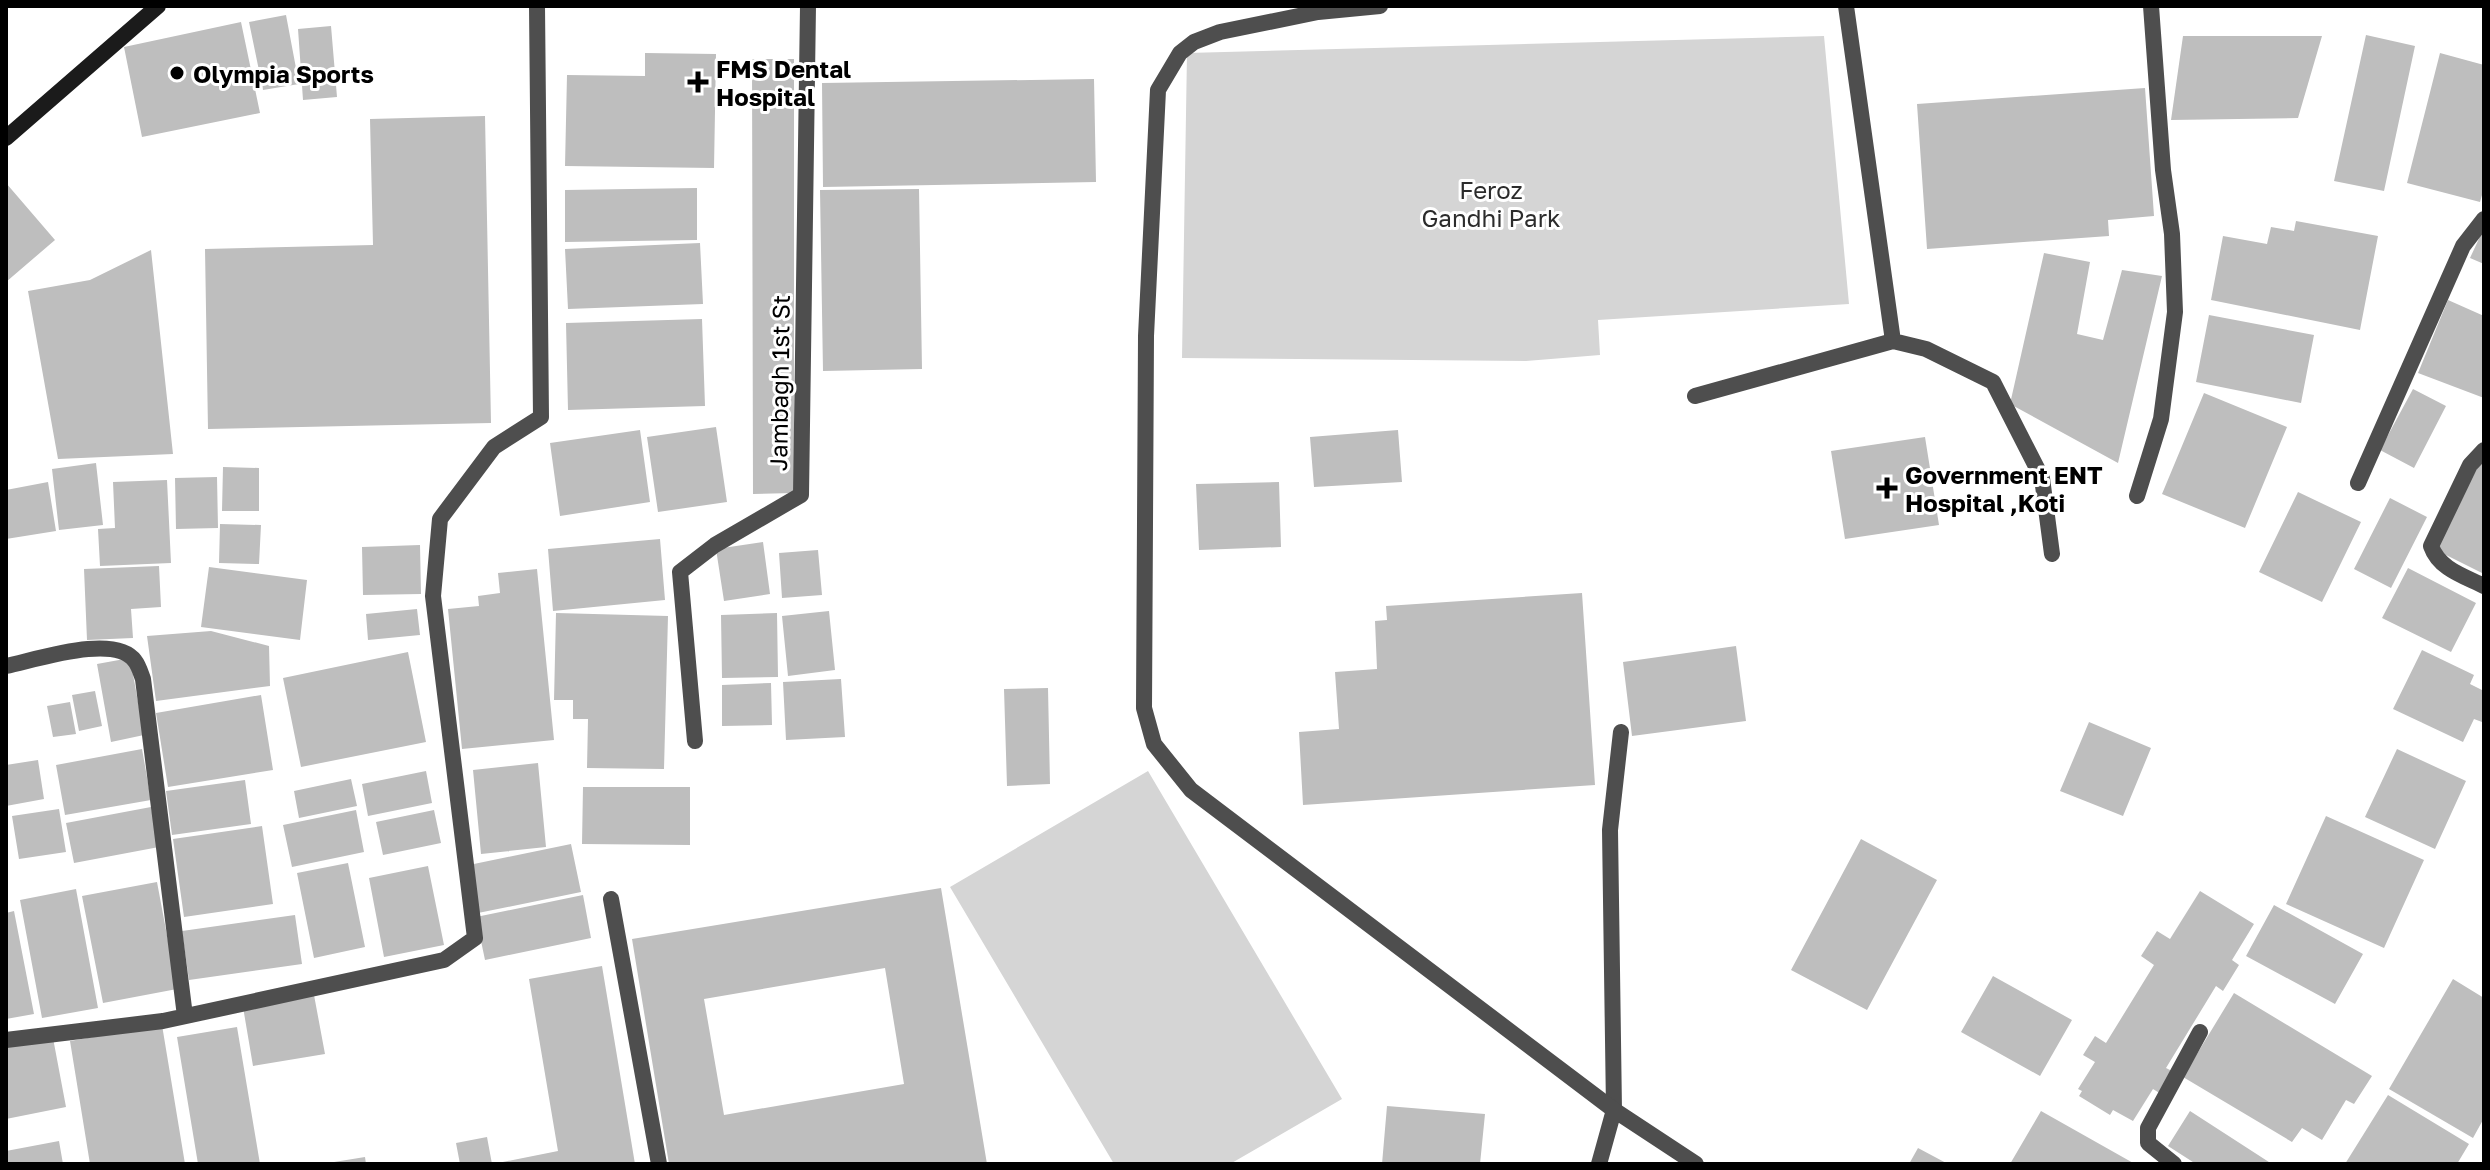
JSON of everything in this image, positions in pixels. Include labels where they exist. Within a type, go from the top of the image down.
[{"type":"street","points":[[6,138],[158,6]]},
{"type":"street","points":[[6,1040],[185,1016],[444,960],[475,938],[433,596],[440,519],[494,447],[541,417],[537,6]]},
{"type":"street","name":"Jambagh 1st St","points":[[695,741],[680,572],[715,545],[801,495],[808,6]]},
{"type":"street","points":[[1380,6],[1318,12],[1220,32],[1194,42],[1180,53],[1158,90],[1146,336],[1144,708],[1154,744],[1191,790],[1614,1110],[1696,1164]]},
{"type":"street","points":[[1846,6],[1893,341]]},
{"type":"street","points":[[2137,496],[2161,419],[2175,312],[2172,234],[2163,170],[2151,6]]},
{"type":"street","points":[[2358,483],[2463,246],[2484,219]]},
{"type":"street","points":[[1695,396],[1893,341],[1926,349],[1993,382],[2042,478],[2052,554]]},
{"type":"street","points":[[2484,450],[2470,465],[2431,546],[2435,558],[2484,586]]},
{"type":"street","points":[[6,666],[103,646],[122,651],[134,660],[143,679],[185,1016]]},
{"type":"street","points":[[1599,1164],[1614,1110],[1610,830],[1621,732]]},
{"type":"street","points":[[611,899],[659,1164]]},
{"type":"street","points":[[2174,1164],[2148,1143],[2148,1128],[2200,1032]]},
{"type":"green space","name":"Feroz Gandhi Park","points":[[1824,36],[1849,304],[1598,320],[1600,355],[1526,361],[1182,358],[1187,53]]},
{"type":"green space","points":[[1148,771],[1342,1099],[1230,1164],[1114,1164],[950,887]]},
{"type":"building","points":[[286,15],[299,84],[263,90],[249,22]]},
{"type":"building","points":[[241,22],[260,113],[142,137],[124,47]]},
{"type":"building","points":[[331,26],[337,97],[303,100],[298,29]]},
{"type":"building","points":[[2366,35],[2415,46],[2384,191],[2334,181]]},
{"type":"building","points":[[2183,36],[2322,36],[2298,118],[2171,120]]},
{"type":"building","points":[[645,53],[716,54],[714,168],[565,166],[567,75],[645,76]]},
{"type":"building","points":[[2440,53],[2484,65],[2484,188],[2480,202],[2407,183]]},
{"type":"building","points":[[752,59],[794,59],[794,493],[753,494]]},
{"type":"building","points":[[1094,79],[1096,182],[823,187],[822,83]]},
{"type":"building","points":[[2145,88],[2154,216],[2108,220],[2109,236],[1927,249],[1917,104]]},
{"type":"building","points":[[485,116],[491,423],[208,429],[205,249],[373,245],[370,119]]},
{"type":"building","points":[[6,183],[55,240],[6,282]]},
{"type":"building","points":[[697,188],[697,240],[565,242],[565,190]]},
{"type":"building","points":[[919,189],[922,369],[823,371],[820,190]]},
{"type":"building","points":[[2296,221],[2378,236],[2360,330],[2211,300],[2223,236],[2267,244],[2271,227],[2294,231]]},
{"type":"building","points":[[2484,228],[2484,264],[2470,258]]},
{"type":"building","points":[[700,243],[703,304],[568,309],[565,249]]},
{"type":"building","points":[[151,250],[173,454],[58,459],[28,291],[90,280]]},
{"type":"building","points":[[2044,253],[2090,262],[2077,334],[2103,340],[2122,270],[2162,276],[2118,463],[2010,404]]},
{"type":"building","points":[[2448,300],[2484,316],[2484,398],[2418,373]]},
{"type":"building","points":[[2209,315],[2314,335],[2301,403],[2196,382]]},
{"type":"building","points":[[702,319],[705,406],[568,410],[566,323]]},
{"type":"building","points":[[2413,389],[2446,406],[2414,468],[2380,450]]},
{"type":"building","points":[[2204,393],[2287,427],[2245,528],[2162,494]]},
{"type":"building","points":[[716,427],[727,502],[658,512],[647,437]]},
{"type":"building","points":[[640,430],[650,502],[560,516],[550,443]]},
{"type":"building","points":[[1398,430],[1402,482],[1314,487],[1310,437]]},
{"type":"building","points":[[1925,437],[1939,525],[1845,539],[1831,451]]},
{"type":"building","points":[[2484,455],[2484,574],[2436,550]]},
{"type":"building","points":[[96,463],[103,525],[59,530],[52,469]]},
{"type":"building","points":[[223,467],[259,468],[259,511],[222,511]]},
{"type":"building","points":[[217,477],[218,528],[176,529],[175,478]]},
{"type":"building","points":[[167,480],[171,563],[100,566],[98,529],[115,528],[113,482]]},
{"type":"building","points":[[48,482],[56,531],[6,539],[6,490]]},
{"type":"building","points":[[1279,482],[1281,547],[1199,550],[1196,484]]},
{"type":"building","points":[[2298,492],[2361,522],[2322,602],[2259,572]]},
{"type":"building","points":[[2390,498],[2427,517],[2391,588],[2354,569]]},
{"type":"building","points":[[220,524],[261,525],[259,564],[219,563]]},
{"type":"building","points":[[660,539],[665,600],[553,611],[548,549]]},
{"type":"building","points":[[763,542],[770,594],[724,601],[716,549]]},
{"type":"building","points":[[420,545],[421,594],[363,595],[362,547]]},
{"type":"building","points":[[818,550],[822,595],[782,598],[779,553]]},
{"type":"building","points":[[159,566],[161,607],[131,609],[133,638],[87,640],[84,569]]},
{"type":"building","points":[[209,567],[307,580],[300,640],[201,627]]},
{"type":"building","points":[[2408,568],[2476,603],[2451,652],[2382,618]]},
{"type":"building","points":[[537,569],[554,740],[462,749],[448,609],[479,606],[478,596],[500,593],[498,573]]},
{"type":"building","points":[[1582,593],[1595,785],[1303,805],[1299,732],[1339,729],[1335,672],[1377,669],[1375,621],[1387,620],[1386,606]]},
{"type":"building","points":[[417,609],[420,635],[368,640],[366,614]]},
{"type":"building","points":[[829,611],[835,670],[788,676],[782,616]]},
{"type":"building","points":[[556,613],[668,616],[664,769],[587,768],[588,719],[573,719],[573,700],[554,700]]},
{"type":"building","points":[[777,613],[778,677],[722,678],[721,615]]},
{"type":"building","points":[[211,631],[269,646],[270,686],[156,701],[147,636]]},
{"type":"building","points":[[1736,646],[1746,721],[1632,736],[1623,662]]},
{"type":"building","points":[[2422,650],[2474,675],[2470,684],[2484,691],[2484,719],[2482,722],[2474,719],[2463,742],[2393,709]]},
{"type":"building","points":[[408,652],[426,742],[301,767],[283,678]]},
{"type":"building","points":[[130,658],[144,735],[111,742],[97,664]]},
{"type":"building","points":[[841,679],[845,737],[786,740],[783,682]]},
{"type":"building","points":[[771,683],[772,725],[722,726],[722,685]]},
{"type":"building","points":[[1048,688],[1050,784],[1007,786],[1004,689]]},
{"type":"building","points":[[95,691],[102,726],[79,731],[72,695]]},
{"type":"building","points":[[261,695],[273,770],[168,787],[156,713]]},
{"type":"building","points":[[70,702],[76,734],[53,737],[47,706]]},
{"type":"building","points":[[2089,722],[2151,748],[2123,816],[2060,791]]},
{"type":"building","points":[[142,749],[151,800],[65,815],[56,765]]},
{"type":"building","points":[[2397,749],[2466,781],[2435,849],[2365,817]]},
{"type":"building","points":[[38,760],[44,799],[6,806],[6,765]]},
{"type":"building","points":[[538,763],[546,847],[481,854],[473,770]]},
{"type":"building","points":[[426,771],[432,803],[368,816],[362,784]]},
{"type":"building","points":[[351,779],[357,806],[299,818],[294,791]]},
{"type":"building","points":[[245,780],[251,824],[172,835],[166,791]]},
{"type":"building","points":[[583,787],[690,787],[690,845],[582,844]]},
{"type":"building","points":[[151,807],[159,847],[74,863],[66,823]]},
{"type":"building","points":[[59,809],[66,852],[19,859],[12,816]]},
{"type":"building","points":[[356,810],[364,852],[292,867],[283,825]]},
{"type":"building","points":[[434,810],[441,843],[383,855],[376,822]]},
{"type":"building","points":[[2326,816],[2424,860],[2384,948],[2286,904]]},
{"type":"building","points":[[262,826],[273,904],[184,917],[173,839]]},
{"type":"building","points":[[1861,839],[1937,880],[1867,1010],[1791,970]]},
{"type":"building","points":[[571,844],[581,892],[478,913],[469,865]]},
{"type":"building","points":[[348,863],[365,947],[314,958],[297,873]]},
{"type":"building","points":[[428,866],[444,945],[384,957],[369,878]]},
{"type":"building","points":[[157,882],[177,989],[103,1003],[82,896]]},
{"type":"building","points":[[941,888],[987,1164],[669,1164],[632,939]],"holes":[[[885,968],[904,1084],[724,1115],[704,999]]]},
{"type":"building","points":[[76,889],[98,1008],[42,1018],[20,900]]},
{"type":"building","points":[[2200,891],[2254,924],[2232,960],[2239,965],[2223,991],[2216,986],[2166,1068],[2174,1072],[2161,1094],[2153,1089],[2133,1121],[2113,1110],[2110,1115],[2079,1096],[2082,1091],[2078,1089],[2095,1062],[2083,1055],[2095,1036],[2106,1043],[2154,965],[2141,956],[2157,931],[2170,939]]},
{"type":"building","points":[[583,895],[591,938],[485,960],[476,917]]},
{"type":"building","points":[[2274,905],[2363,954],[2335,1004],[2246,956]]},
{"type":"building","points":[[14,911],[34,1014],[6,1019],[6,913]]},
{"type":"building","points":[[295,915],[302,964],[189,980],[182,931]]},
{"type":"building","points":[[602,966],[635,1164],[493,1164],[558,1151],[529,979]]},
{"type":"building","points":[[1993,976],[2072,1020],[2040,1076],[1961,1032]]},
{"type":"building","points":[[2453,979],[2484,998],[2484,1118],[2473,1138],[2389,1089]]},
{"type":"building","points":[[2234,993],[2372,1076],[2354,1104],[2346,1100],[2322,1140],[2302,1128],[2292,1142],[2183,1077]]},
{"type":"building","points":[[314,995],[325,1054],[253,1066],[243,1007]]},
{"type":"building","points":[[162,1025],[185,1164],[90,1164],[70,1041]]},
{"type":"building","points":[[237,1027],[260,1164],[198,1164],[177,1037]]},
{"type":"building","points":[[53,1038],[66,1107],[6,1119],[6,1047]]},
{"type":"building","points":[[2388,1095],[2469,1144],[2457,1164],[2345,1164]]},
{"type":"building","points":[[1387,1106],[1485,1114],[1480,1164],[1382,1164]]},
{"type":"building","points":[[2041,1111],[2135,1164],[2010,1164]]},
{"type":"building","points":[[2190,1111],[2272,1164],[2196,1164],[2168,1146]]},
{"type":"building","points":[[487,1137],[492,1164],[460,1164],[456,1143]]},
{"type":"building","points":[[59,1141],[63,1164],[6,1164],[6,1151]]},
{"type":"building","points":[[1918,1148],[1948,1164],[1909,1164]]},
{"type":"building","points":[[365,1157],[366,1164],[334,1164],[334,1162]]},
{"type":"place","name":"Olympia Sports","points":[[177,73]]},
{"type":"place","name":"FMS Dental Hospital","points":[[698,82]]},
{"type":"place","name":"Government ENT Hospital ,Koti","points":[[1887,488]]}]
